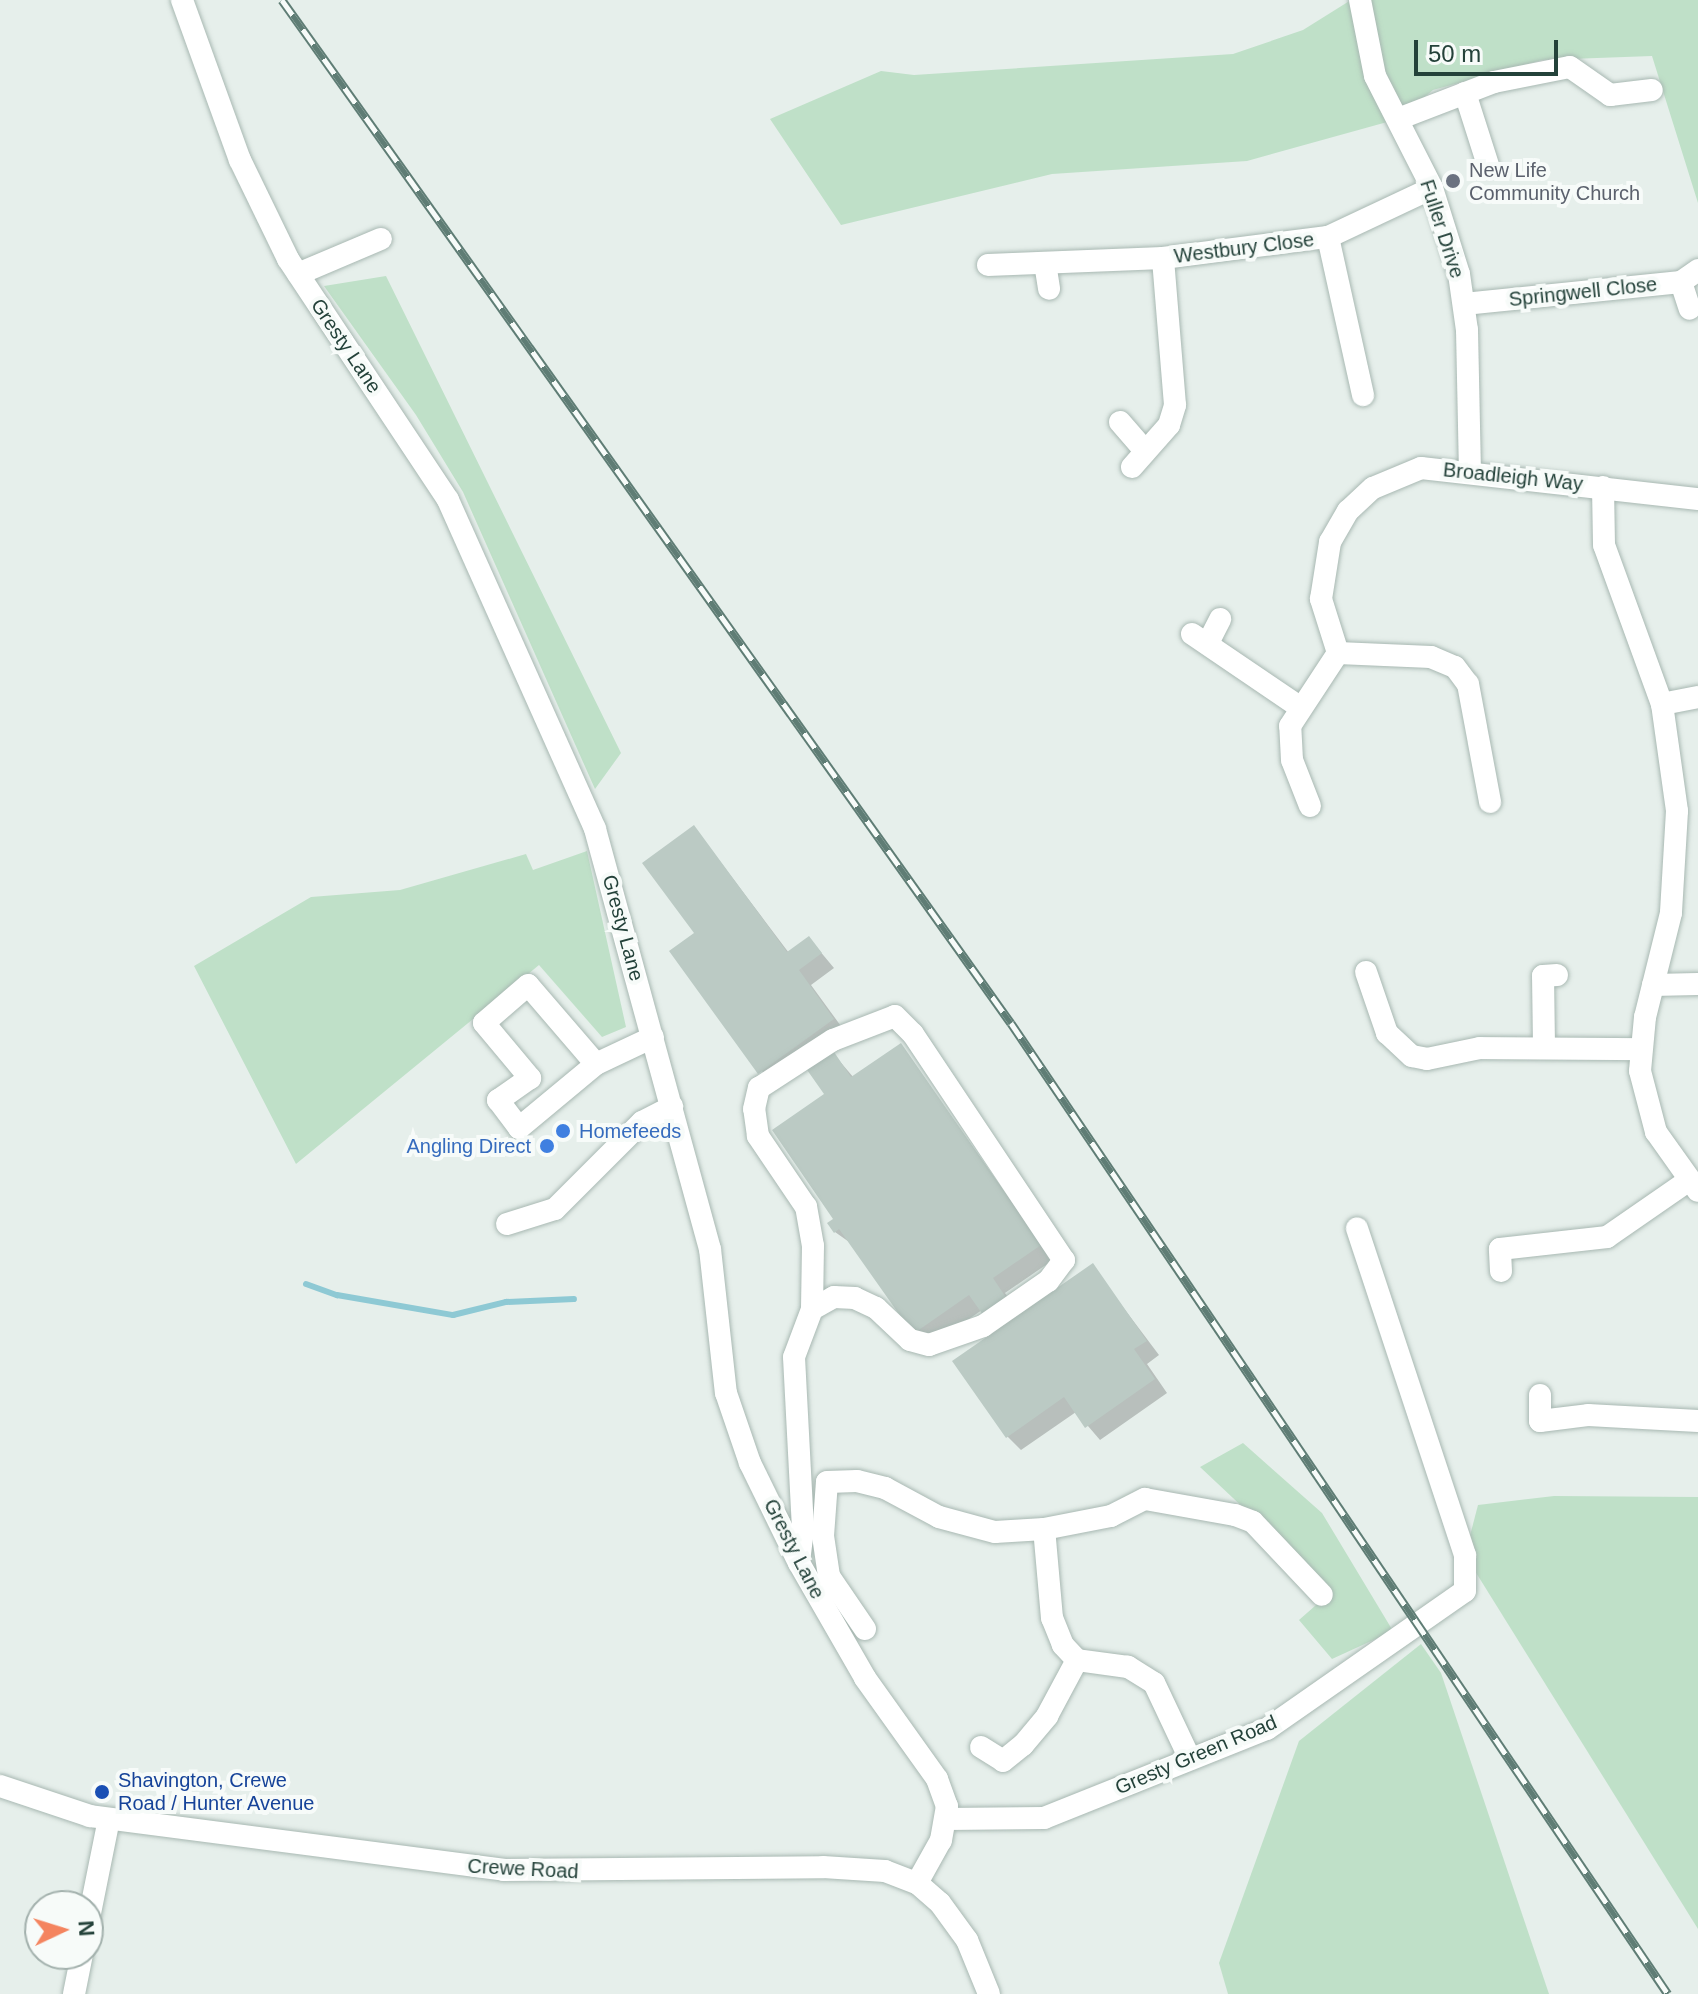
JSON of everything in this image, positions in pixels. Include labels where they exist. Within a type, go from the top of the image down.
[{"type":"street","name":"Gresty Lane","points":[[182,0],[240,160],[298,274],[448,500],[595,829],[710,1249],[726,1393],[750,1463],[799,1563],[865,1678],[937,1779],[947,1819]]},
{"type":"street","name":"Fuller Drive","points":[[1360,0],[1375,76],[1432,188],[1464,304],[1470,470]]},
{"type":"street","points":[[1398,119],[1465,93],[1570,67],[1610,95],[1652,90]]},
{"type":"street","points":[[1465,93],[1488,165]]},
{"type":"street","name":"Westbury Close","points":[[988,265],[1163,258],[1328,237],[1432,188]]},
{"type":"street","points":[[1328,237],[1363,395]]},
{"type":"street","points":[[298,274],[381,239]]},
{"type":"street","points":[[1120,422],[1138,459],[1169,425],[1175,405],[1163,258]]},
{"type":"street","points":[[1045,263],[1049,289]]},
{"type":"street","points":[[1690,276],[1690,309]]},
{"type":"street","name":"Springwell Close","points":[[1464,304],[1690,276]]},
{"type":"street","name":"Broadleigh Way","points":[[1338,653],[1324,618],[1321,579],[1330,542],[1348,511],[1373,488],[1404,472],[1470,470],[1698,499]]},
{"type":"street","points":[[1500,1249],[1607,1237],[1693,1186],[1665,1148],[1650,1115],[1640,1049],[1671,913],[1687,809],[1662,704],[1604,545],[1603,487]]},
{"type":"street","points":[[1220,619],[1200,639],[1298,706]]},
{"type":"street","points":[[1309,806],[1289,747],[1298,706],[1338,653],[1431,657],[1455,667],[1468,684],[1490,802]]},
{"type":"street","points":[[1662,704],[1698,697]]},
{"type":"street","points":[[1366,972],[1387,1033],[1412,1056],[1544,1046],[1640,1049]]},
{"type":"street","points":[[1543,976],[1544,1046]]},
{"type":"street","points":[[1653,985],[1698,984]]},
{"type":"street","points":[[596,1064],[528,985],[484,1023],[530,1078],[498,1100],[519,1128],[596,1064],[653,1037]]},
{"type":"street","points":[[799,1563],[803,1529],[794,1357],[812,1309],[813,1246],[806,1207],[758,1136],[754,1109],[759,1088],[833,1040],[895,1016],[913,1034],[1064,1260],[1048,1281],[983,1326],[929,1345],[910,1340],[876,1308],[855,1298],[834,1297],[812,1309]]},
{"type":"street","points":[[507,1224],[555,1209],[642,1122],[672,1107]]},
{"type":"street","name":"Gresty Green Road","points":[[947,1819],[1044,1818],[1267,1729],[1465,1591],[1465,1555],[1446,1506],[1357,1228]]},
{"type":"street","points":[[1540,1395],[1540,1432],[1588,1415],[1698,1421]]},
{"type":"street","points":[[865,1629],[829,1576],[823,1536],[827,1482],[857,1481],[885,1488],[939,1517],[995,1532],[1044,1529],[1111,1516],[1145,1499],[1235,1515],[1253,1522],[1322,1595]]},
{"type":"street","points":[[1044,1529],[1052,1618],[1063,1645],[1077,1660],[1128,1667],[1154,1683],[1190,1759]]},
{"type":"street","points":[[981,1747],[1003,1761],[1023,1745],[1047,1716],[1077,1660]]},
{"type":"street","name":"Crewe Road","points":[[0,1786],[109,1819],[503,1870],[849,1867],[885,1871],[917,1883]]},
{"type":"street","points":[[95,1890],[109,1819]]},
{"type":"street","points":[[947,1819],[917,1883],[967,1940],[989,1994]]},
{"type":"street","points":[[74,1994],[79,1970]]},
{"type":"green space","points":[[1351,0],[1698,0],[1698,203],[1652,56],[1542,60],[1433,90],[1398,119],[1247,161],[1052,174],[841,225],[770,119],[881,71],[914,75],[1233,54],[1303,30]]},
{"type":"green space","points":[[386,276],[621,753],[595,789],[463,492],[416,415],[324,286]]},
{"type":"green space","points":[[587,851],[626,1027],[602,1037],[539,965],[296,1164],[194,966],[311,897],[400,890],[526,854],[533,870]]},
{"type":"green space","points":[[1243,1443],[1322,1513],[1393,1631],[1332,1659],[1299,1620],[1332,1591],[1200,1467]]},
{"type":"green space","points":[[1554,1496],[1698,1497],[1698,1929],[1465,1555],[1478,1505]]},
{"type":"green space","points":[[1421,1644],[1441,1673],[1549,1994],[1228,1994],[1219,1963],[1299,1741]]},
{"type":"building","points":[[694,825],[787,952],[809,936],[822,953],[799,970],[834,1019],[758,1074],[669,951],[694,933],[642,863]]},
{"type":"building","points":[[901,1043],[1041,1245],[993,1278],[1007,1299],[983,1315],[969,1295],[913,1334],[839,1229],[834,1233],[827,1223],[833,1219],[772,1130],[824,1094],[805,1067],[832,1049],[851,1077]]},
{"type":"building","points":[[1093,1263],[1147,1341],[1134,1349],[1155,1379],[1085,1428],[1064,1397],[1006,1438],[952,1361]]},
{"type":"waterway","points":[[306,1284],[337,1295],[453,1315],[506,1302],[574,1299]]},
{"type":"railway","points":[[282,0],[1011,1023],[1668,1994]]},
{"type":"place","name":"New Life Community Church","points":[[1453,181]]},
{"type":"place","name":"Homefeeds","points":[[563,1131]]},
{"type":"place","name":"Angling Direct","points":[[547,1146]]},
{"type":"place","name":"Shavington, Crewe Road / Hunter Avenue","points":[[102,1792]]}]
